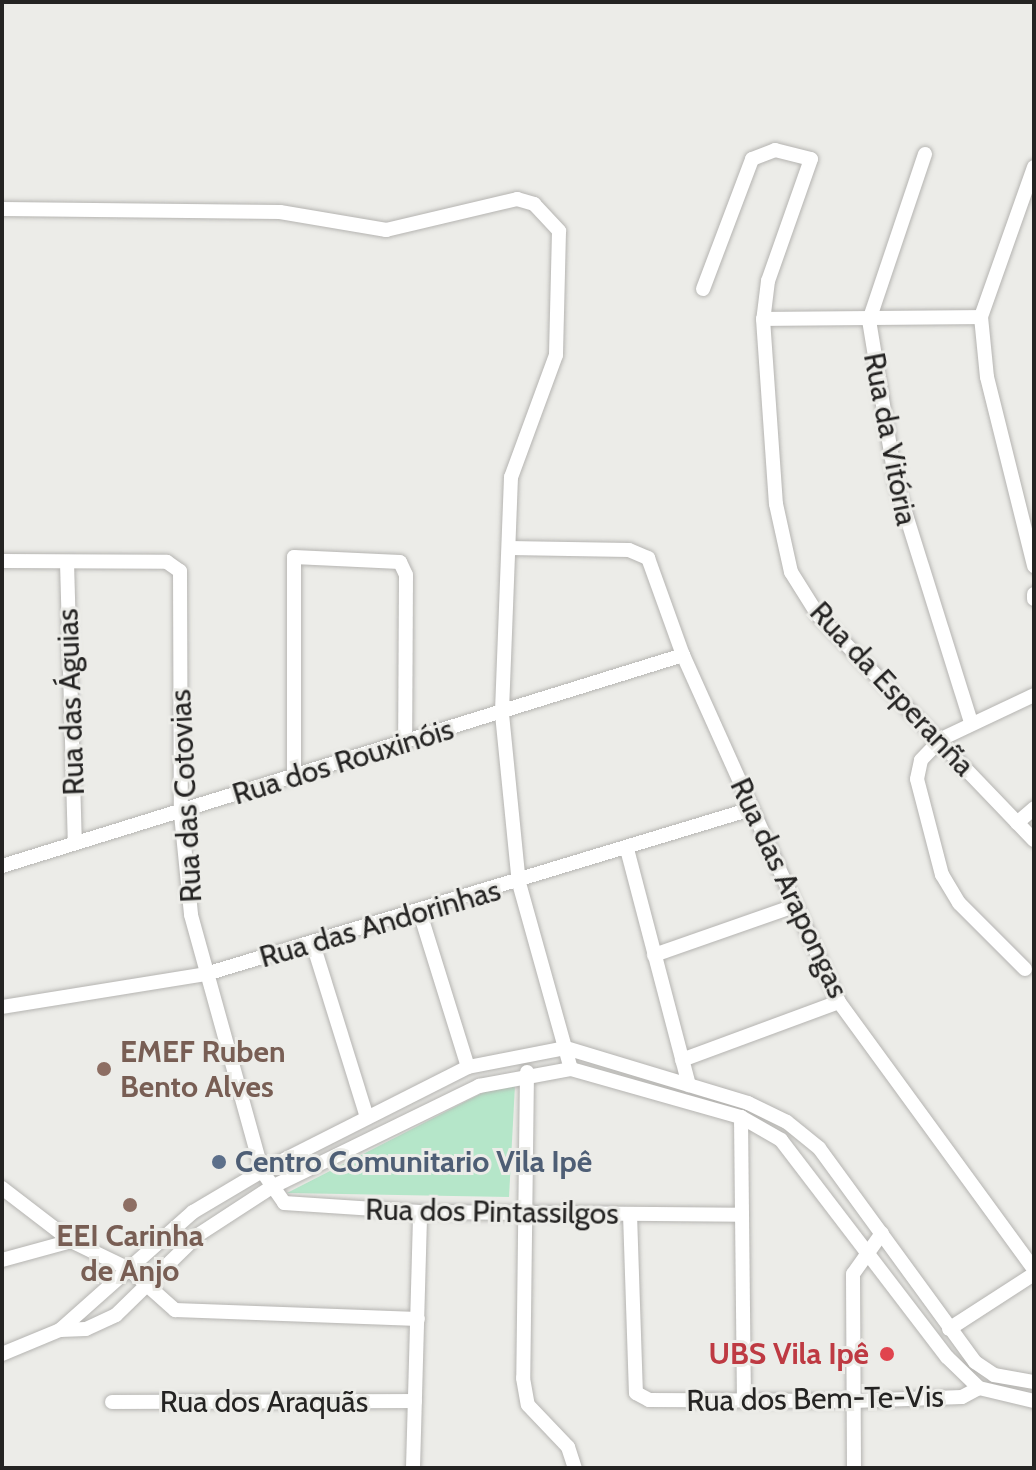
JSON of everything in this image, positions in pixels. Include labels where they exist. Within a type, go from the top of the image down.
[{"type":"street","name":"Rua da Esperanña","points":[[703,289],[752,159],[775,150],[805,155],[813,165],[768,281],[763,319],[776,504],[791,572],[818,615],[941,739],[1034,840]]},
{"type":"street","name":"Rua da Vitória","points":[[925,154],[869,320],[896,483],[971,723]]},
{"type":"street","points":[[1034,167],[981,317],[987,377],[1034,566]]},
{"type":"street","points":[[2,209],[280,212],[386,230],[517,199],[550,220],[563,253],[556,355],[511,477],[502,714],[519,883],[571,1069]]},
{"type":"street","points":[[763,319],[981,317]]},
{"type":"street","name":"Rua das Arapongas","points":[[509,548],[629,550],[648,558],[683,655],[839,1002],[1034,1272]]},
{"type":"street","points":[[294,775],[294,557],[386,557],[406,575],[405,740]]},
{"type":"street","points":[[2,561],[67,562]]},
{"type":"street","name":"Rua das Cotovias","points":[[67,562],[167,562],[180,571],[181,814],[206,974],[262,1171]]},
{"type":"street","name":"Rua das Águias","points":[[67,562],[75,843]]},
{"type":"street","name":"Rua dos Rouxinóis","points":[[2,866],[181,814],[294,775],[502,714],[683,655]]},
{"type":"street","points":[[1025,969],[959,903],[942,875],[917,779],[921,760],[941,739],[1034,695]]},
{"type":"street","points":[[1017,823],[1034,808]]},
{"type":"street","name":"Rua das Andorinhas","points":[[2,1007],[206,974],[420,913],[751,809]]},
{"type":"street","points":[[627,849],[689,1085]]},
{"type":"street","points":[[654,955],[794,906]]},
{"type":"street","points":[[420,913],[468,1067]]},
{"type":"street","points":[[313,944],[367,1117]]},
{"type":"street","points":[[682,1060],[839,1002]]},
{"type":"street","points":[[2,1354],[60,1330],[193,1212],[262,1171],[468,1067],[566,1048],[689,1085],[787,1122],[819,1148],[949,1329],[994,1375],[1034,1382]]},
{"type":"street","points":[[60,1330],[86,1329],[116,1315],[198,1235],[270,1188],[479,1086],[527,1072],[571,1069],[741,1117],[781,1140],[979,1388],[1034,1401]]},
{"type":"street","points":[[527,1072],[528,1405],[568,1447],[575,1468]]},
{"type":"street","points":[[741,1117],[744,1401]]},
{"type":"street","points":[[262,1171],[270,1188]]},
{"type":"street","points":[[2,1188],[71,1241],[129,1269],[175,1310],[199,1315],[418,1319]]},
{"type":"street","name":"Rua dos Pintassilgos","points":[[270,1188],[299,1209],[741,1215]]},
{"type":"street","points":[[413,1468],[420,1212]]},
{"type":"street","name":"Rua dos Bem-Te-Vis","points":[[630,1214],[632,1384],[649,1400],[853,1401],[962,1397],[979,1388]]},
{"type":"street","points":[[854,1468],[850,1298],[866,1246],[882,1233]]},
{"type":"street","points":[[2,1260],[71,1241]]},
{"type":"street","points":[[949,1329],[1034,1272]]},
{"type":"street","name":"Rua dos Araquãs","points":[[112,1402],[415,1401]]},
{"type":"green space","points":[[515,1085],[509,1197],[287,1193],[492,1088]]},
{"type":"place","name":"EMEF Ruben Bento Alves","points":[[104,1069]]},
{"type":"place","name":"Centro Comunitario Vila Ipê","points":[[219,1162]]},
{"type":"place","name":"EEI Carinha de Anjo","points":[[130,1205]]},
{"type":"place","name":"UBS Vila Ipê","points":[[887,1354]]}]
